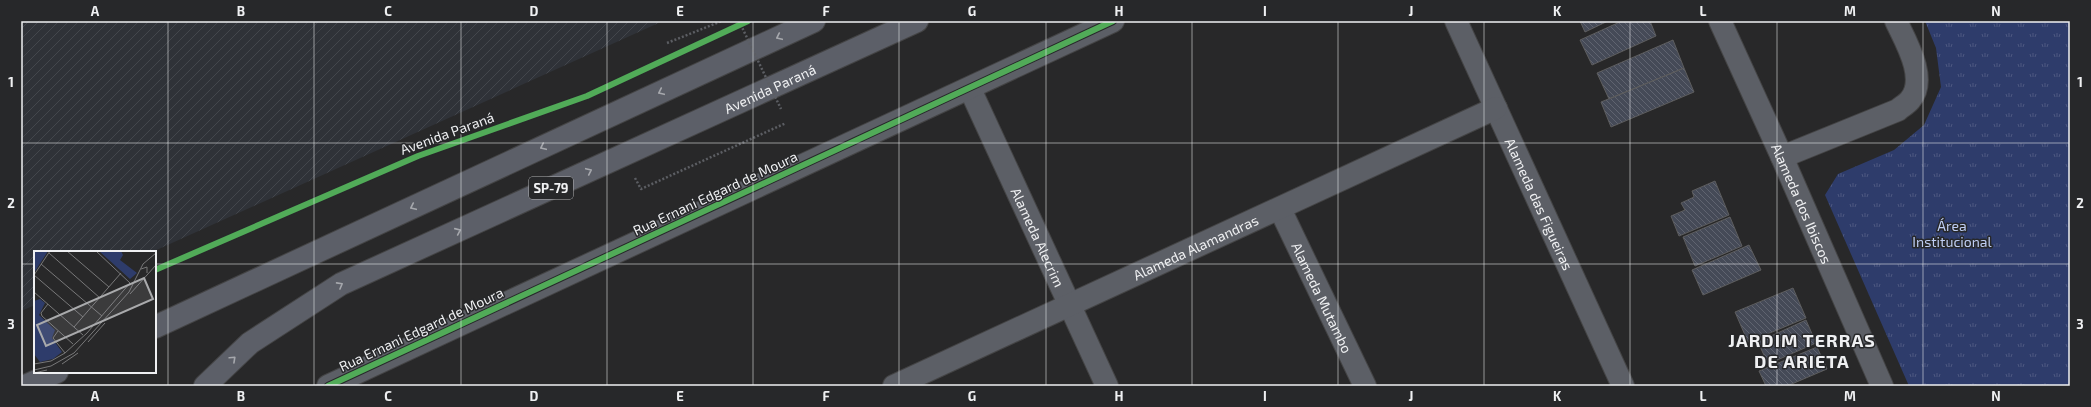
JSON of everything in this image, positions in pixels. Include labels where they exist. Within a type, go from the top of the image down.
[{"type":"main road","points":[[156,327],[814,21]]},
{"type":"main road","name":"Avenida Paraná","points":[[205,386],[250,343],[341,284],[917,21]]},
{"type":"main road","points":[[27,386],[55,373]]},
{"type":"street","name":"Rua Ernani Edgard de Moura","points":[[328,386],[1113,21]]},
{"type":"street","name":"Alameda das Figueiras","points":[[1456,21],[1623,386]]},
{"type":"street","name":"Alameda dos Ibiscos","points":[[1720,21],[1782,157],[1882,386]]},
{"type":"street","points":[[1782,157],[1898,110],[1910,100],[1916,86],[1915,61],[1896,21]]},
{"type":"street","name":"Alameda Alecrim","points":[[970,88],[1107,386]]},
{"type":"street","name":"Alameda Alamandras","points":[[894,386],[1496,108]]},
{"type":"street","name":"Alameda Mutambo","points":[[1280,209],[1366,386]]},
{"type":"path","points":[[667,43],[722,21]]},
{"type":"path","points":[[739,21],[781,109]]},
{"type":"path","points":[[735,28],[748,21]]},
{"type":"path","points":[[774,112],[788,106]]},
{"type":"path","points":[[640,173],[633,176],[641,189],[786,123]]},
{"type":"shaded area","points":[[21,21],[663,21],[154,251],[34,251],[34,305],[21,311]]},
{"type":"green space","name":"Área Institucional","points":[[1925,21],[2070,21],[2070,386],[1909,386],[1825,195],[1838,174],[1894,150],[1924,125],[1941,87],[1936,48]]},
{"type":"building","points":[[1580,21],[1608,21],[1585,32]]},
{"type":"building","points":[[1622,21],[1650,21],[1656,36],[1592,65],[1580,40]]},
{"type":"building","points":[[1673,40],[1684,68],[1609,99],[1597,73]]},
{"type":"building","points":[[1684,68],[1694,92],[1611,127],[1601,102]]},
{"type":"building","points":[[1715,181],[1729,215],[1679,236],[1671,216],[1685,210],[1681,203],[1694,197],[1692,191]]},
{"type":"building","points":[[1730,217],[1742,246],[1695,266],[1683,237]]},
{"type":"building","points":[[1749,245],[1761,270],[1703,295],[1692,270]]},
{"type":"building","points":[[1793,288],[1806,318],[1748,342],[1735,312]]},
{"type":"building","points":[[1806,320],[1816,343],[1768,364],[1758,342]]},
{"type":"building","points":[[1817,347],[1827,369],[1787,386],[1766,386],[1759,371]]},
{"type":"cycle path","points":[[156,270],[418,156],[587,96],[748,21]]},
{"type":"cycle path","points":[[328,386],[1113,21]]},
{"type":"district","name":"JARDIM TERRAS DE ARIETA","points":[[1802,350]]}]
